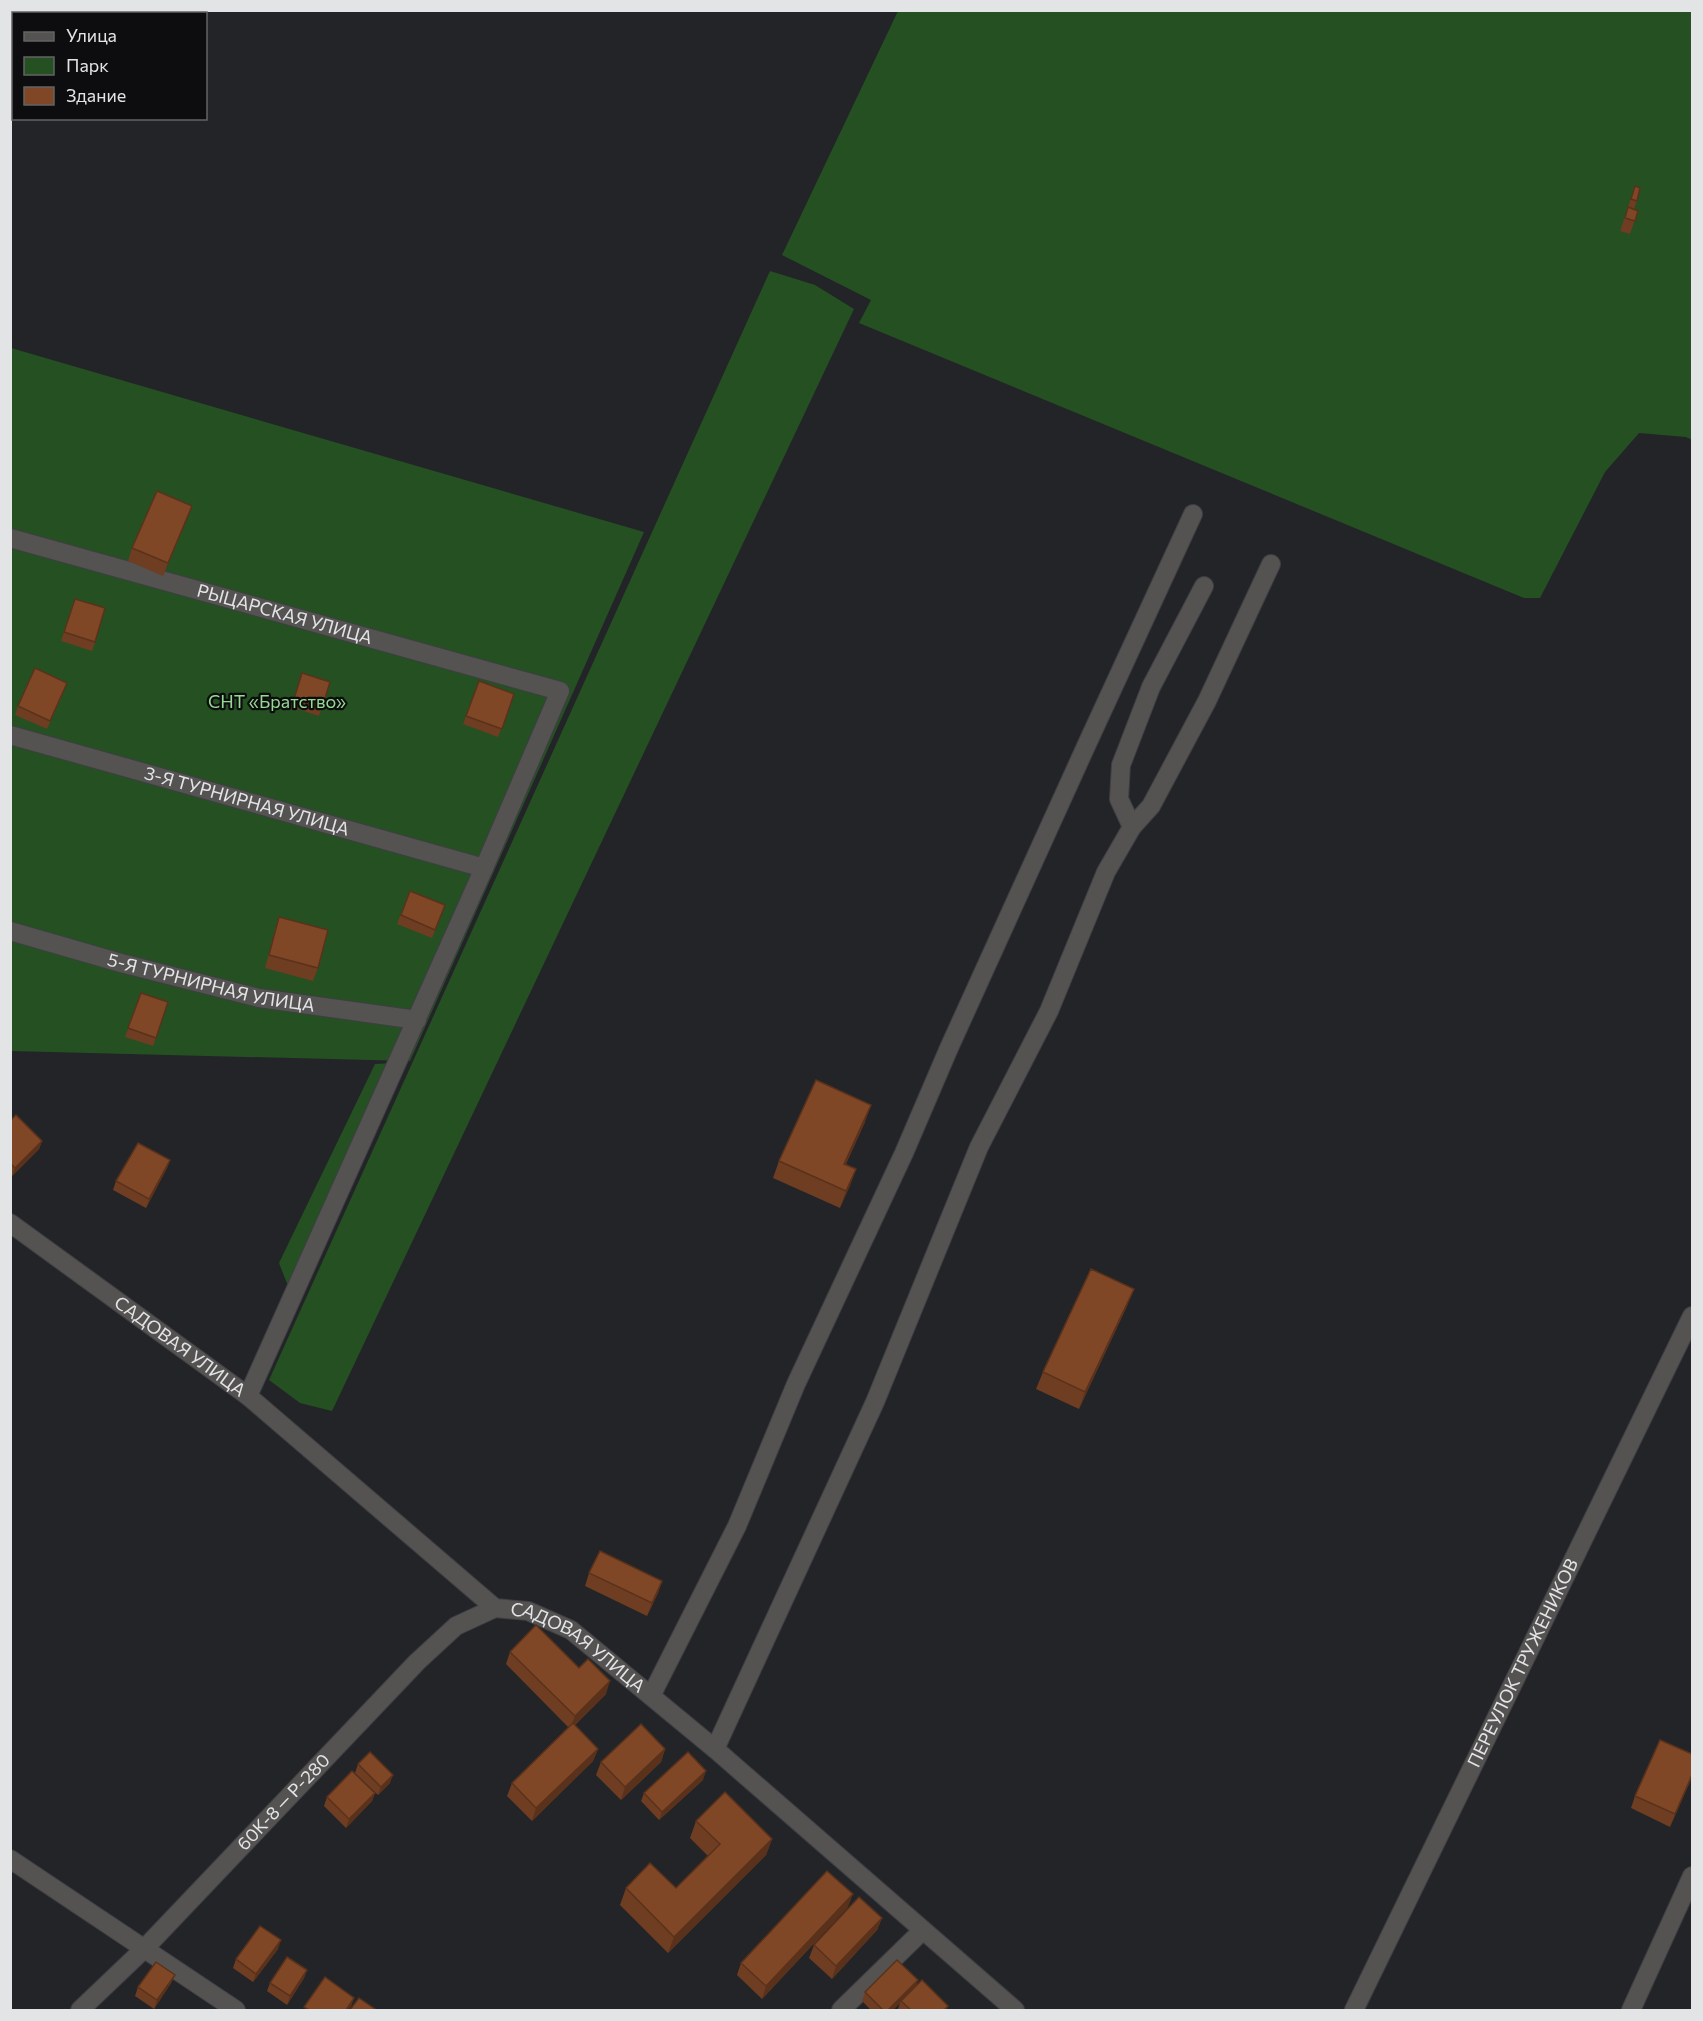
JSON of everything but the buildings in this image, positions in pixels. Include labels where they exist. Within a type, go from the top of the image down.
[{"type":"street","points":[[651,1696],[737,1526],[796,1384],[899,1163],[1193,514]]},
{"type":"street","name":"РЫЦАРСКАЯ УЛИЦА","points":[[10,538],[560,691],[484,868]]},
{"type":"street","points":[[715,1749],[875,1402],[980,1147],[1049,1011],[1106,872],[1132,827],[1151,806],[1208,701],[1271,564]]},
{"type":"street","points":[[1132,827],[1119,799],[1120,765],[1152,687],[1204,586]]},
{"type":"street","name":"3-Я ТУРНИРНАЯ УЛИЦА","points":[[10,735],[484,868]]},
{"type":"street","points":[[248,1396],[484,868]]},
{"type":"street","name":"5-Я ТУРНИРНАЯ УЛИЦА","points":[[10,932],[259,998],[417,1020]]},
{"type":"street","name":"САДОВАЯ УЛИЦА","points":[[10,1223],[248,1396],[495,1608],[528,1611],[571,1630],[715,1749],[1015,2010]]},
{"type":"street","name":"ПЕРЕУЛОК ТРУЖЕНИКОВ","points":[[1354,2010],[1692,1316]]},
{"type":"street","name":"60К-8 — Р-280","points":[[80,2010],[144,1949],[417,1662],[456,1626],[495,1608]]},
{"type":"street","points":[[10,1859],[236,2010]]},
{"type":"street","points":[[1630,2010],[1692,1876]]},
{"type":"street","points":[[842,2010],[922,1931]]},
{"type":"green space","points":[[898,11],[1692,11],[1692,440],[1686,437],[1639,433],[1605,472],[1540,598],[1524,598],[859,323],[871,300],[782,255]]},
{"type":"green space","points":[[770,271],[815,285],[854,309],[332,1411],[300,1403],[269,1380]]},
{"type":"green space","name":"СНТ «Братство»","points":[[11,348],[644,532],[410,1061],[11,1051]]},
{"type":"green space","points":[[394,1063],[290,1291],[279,1263],[375,1064]]}]
